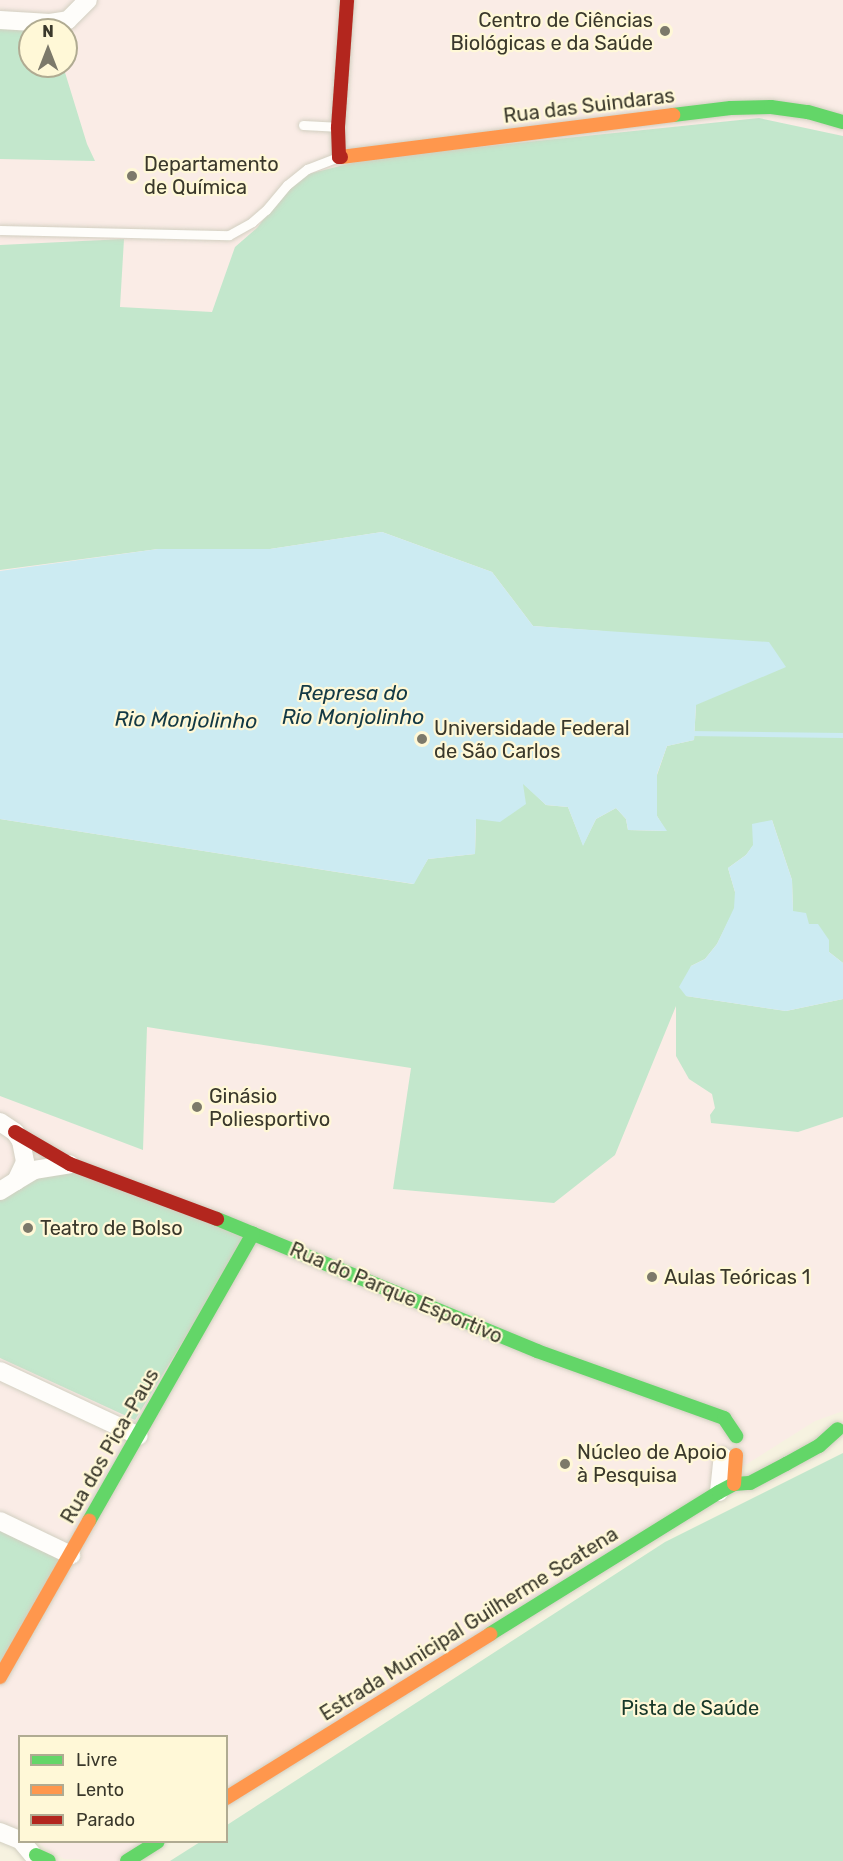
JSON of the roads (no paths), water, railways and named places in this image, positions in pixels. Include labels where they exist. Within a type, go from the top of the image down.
[{"type":"street","points":[[0,20],[50,23],[68,20],[88,0]]},
{"type":"street","points":[[339,157],[338,127],[347,0]]},
{"type":"street","name":"Rua das Suindaras","points":[[339,157],[731,108],[771,107],[808,112],[843,122]]},
{"type":"street","points":[[8,1127],[24,1151],[22,1172],[16,1181]]},
{"type":"street","name":"Rua do Parque Esportivo","points":[[8,1127],[30,1143],[70,1164],[253,1233],[537,1351],[724,1418],[730,1437]]},
{"type":"street","points":[[0,1191],[34,1170],[70,1164]]},
{"type":"street","name":"Rua dos Pica-Paus","points":[[0,1677],[253,1233]]},
{"type":"street","points":[[0,1371],[139,1436]]},
{"type":"street","name":"Estrada Municipal Guilherme Scatena","points":[[228,1797],[726,1488],[750,1483],[786,1464],[819,1446],[840,1427]]},
{"type":"street","points":[[726,1488],[730,1456]]},
{"type":"street","points":[[0,1521],[71,1555]]},
{"type":"street","points":[[0,1832],[18,1840]]},
{"type":"street","points":[[23,1843],[41,1859]]},
{"type":"street","points":[[127,1861],[156,1843]]},
{"type":"lane","points":[[303,125],[338,127]]},
{"type":"lane","points":[[0,230],[229,235],[259,216],[287,185],[307,169],[339,157]]},
{"type":"water","name":"Represa do Rio Monjolinho","points":[[382,532],[492,572],[533,626],[769,642],[786,667],[696,705],[694,740],[667,746],[657,774],[657,816],[667,831],[628,830],[626,819],[616,808],[596,819],[583,846],[568,807],[546,805],[523,784],[526,804],[500,822],[476,819],[475,854],[428,859],[414,884],[0,819],[0,571],[158,549],[270,549]]},
{"type":"water","points":[[772,820],[792,880],[793,911],[806,913],[809,924],[818,924],[829,940],[829,952],[843,963],[843,999],[786,1011],[686,996],[679,987],[691,966],[705,959],[717,944],[734,908],[735,892],[728,868],[746,855],[753,845],[752,824]]},
{"type":"waterway","points":[[689,733],[843,735]]},
{"type":"place","name":"Centro de Ciências Biológicas e da Saúde","points":[[665,31]]},
{"type":"place","name":"Departamento de Química","points":[[132,176]]},
{"type":"place","name":"Universidade Federal de São Carlos","points":[[422,739]]},
{"type":"place","name":"Ginásio Poliesportivo","points":[[197,1107]]},
{"type":"place","name":"Teatro de Bolso","points":[[28,1228]]},
{"type":"place","name":"Aulas Teóricas 1","points":[[652,1277]]},
{"type":"place","name":"Núcleo de Apoio à Pesquisa","points":[[565,1464]]},
{"type":"water label","name":"Rio Monjolinho","points":[[186,720]]},
{"type":"park label","name":"Pista de Saúde","points":[[690,1708]]}]
